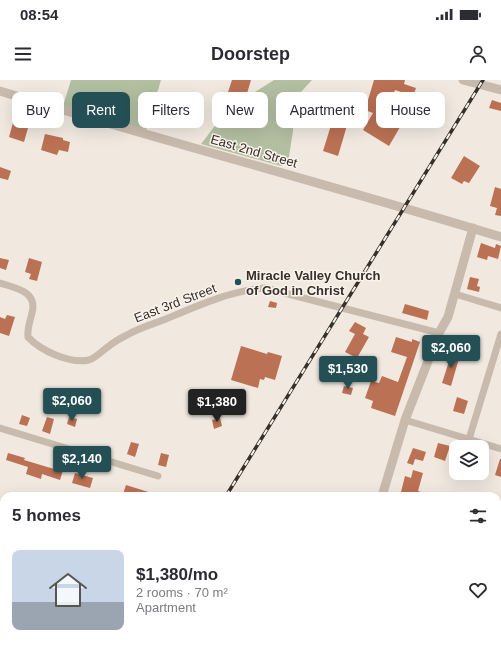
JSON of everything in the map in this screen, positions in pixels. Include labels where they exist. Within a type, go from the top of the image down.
[{"type":"street","points":[[463,80],[501,90]]},
{"type":"street","name":"East 2nd Street","points":[[0,91],[114,126],[203,150],[501,237]]},
{"type":"street","points":[[383,492],[405,420],[439,334],[448,317],[473,228]]},
{"type":"street","name":"East 3rd Street","points":[[0,283],[26,292],[31,297],[33,312],[29,320],[28,337],[34,344],[46,351],[80,361],[91,360],[128,334],[211,301],[235,292],[265,288],[439,334]]},
{"type":"street","points":[[455,294],[501,308]]},
{"type":"street","points":[[468,439],[501,334]]},
{"type":"street","points":[[405,420],[501,449]]},
{"type":"street","points":[[0,428],[158,476]]},
{"type":"green space","points":[[71,80],[161,80],[157,92],[138,92],[138,128],[130,125],[130,92],[72,92],[72,109],[64,106]]},
{"type":"green space","points":[[274,80],[312,80],[301,92],[276,92],[276,128],[293,128],[288,163],[281,166],[201,144],[213,128],[268,128],[268,92],[255,92]]},
{"type":"building","points":[[232,80],[251,80],[247,92],[228,92]]},
{"type":"building","points":[[374,80],[405,80],[404,84],[416,88],[414,92],[401,92],[395,90],[394,92],[376,92],[376,128],[400,128],[389,146],[363,130],[364,128],[368,128],[368,122],[373,113],[368,111],[368,100]]},
{"type":"building","points":[[492,100],[501,103],[501,111],[489,108]]},
{"type":"building","points":[[12,126],[12,128],[28,128],[24,142],[9,137]]},
{"type":"building","points":[[330,128],[346,128],[338,156],[323,151]]},
{"type":"building","points":[[45,134],[63,138],[63,140],[70,142],[68,152],[59,150],[57,155],[41,150]]},
{"type":"building","points":[[464,156],[480,166],[469,183],[464,181],[462,184],[451,178]]},
{"type":"building","points":[[0,167],[11,171],[8,180],[0,178]]},
{"type":"building","points":[[495,187],[501,189],[501,216],[495,215],[497,208],[490,206]]},
{"type":"building","points":[[481,243],[495,248],[496,244],[501,246],[498,259],[488,256],[487,260],[477,257]]},
{"type":"building","points":[[0,258],[9,260],[6,270],[0,268]]},
{"type":"building","points":[[29,258],[42,262],[37,281],[29,279],[31,274],[25,272]]},
{"type":"building","points":[[470,277],[479,279],[477,286],[480,287],[479,292],[467,289]]},
{"type":"building","points":[[270,301],[277,303],[276,308],[268,307]]},
{"type":"building","points":[[405,304],[429,311],[427,320],[402,313]]},
{"type":"building","points":[[7,315],[15,317],[9,336],[0,333],[0,317],[5,319]]},
{"type":"building","points":[[355,322],[366,328],[363,334],[369,337],[357,358],[345,352],[355,334],[349,331]]},
{"type":"building","points":[[396,337],[412,342],[412,339],[420,342],[395,416],[371,408],[373,401],[365,398],[371,381],[379,383],[382,376],[398,382],[407,357],[391,352]]},
{"type":"building","points":[[241,346],[267,354],[268,352],[282,356],[275,380],[265,377],[264,380],[260,379],[258,388],[231,380]]},
{"type":"building","points":[[452,352],[460,355],[451,386],[442,383]]},
{"type":"building","points":[[344,386],[353,388],[351,395],[342,393]]},
{"type":"building","points":[[457,397],[468,401],[464,414],[453,411]]},
{"type":"building","points":[[22,415],[30,418],[27,426],[19,424]]},
{"type":"building","points":[[47,417],[54,419],[50,434],[42,431]]},
{"type":"building","points":[[69,417],[77,419],[75,427],[67,424]]},
{"type":"building","points":[[220,418],[222,426],[214,429],[212,420]]},
{"type":"building","points":[[131,442],[139,444],[135,457],[127,454]]},
{"type":"building","points":[[438,443],[449,446],[445,461],[434,457]]},
{"type":"building","points":[[413,448],[426,452],[423,461],[415,459],[413,465],[407,463]]},
{"type":"building","points":[[8,453],[25,458],[24,460],[54,469],[55,464],[64,467],[60,480],[42,474],[41,479],[26,474],[28,467],[6,460]]},
{"type":"building","points":[[161,453],[169,455],[166,467],[158,465]]},
{"type":"building","points":[[501,459],[501,477],[495,475]]},
{"type":"building","points":[[413,470],[423,473],[418,491],[421,492],[401,492],[405,476],[411,478]]},
{"type":"building","points":[[75,473],[93,478],[90,488],[72,483]]},
{"type":"building","points":[[126,485],[148,492],[124,492]]},
{"type":"railway","points":[[228,492],[483,80]]},
{"type":"place","name":"Miracle Valley Church of God in Christ","points":[[238,282]]}]
